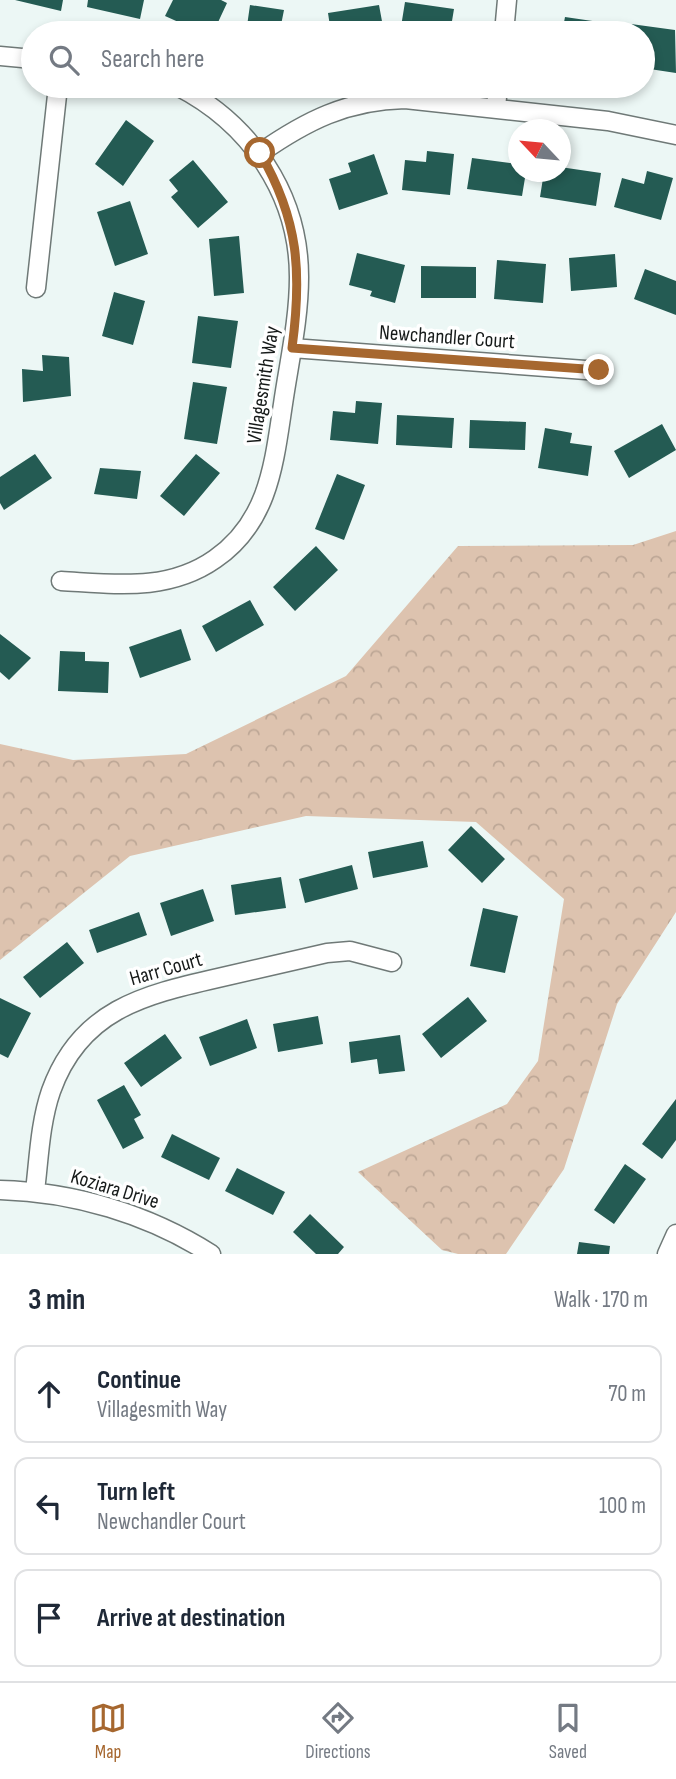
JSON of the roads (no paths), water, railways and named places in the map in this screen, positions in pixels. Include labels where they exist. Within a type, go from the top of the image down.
[{"type":"street","points":[[505,21],[507,0]]},
{"type":"street","points":[[0,56],[21,58]]},
{"type":"street","points":[[36,288],[57,98]]},
{"type":"street","name":"Villagesmith Way","points":[[61,581],[132,585],[163,582],[203,567],[233,544],[254,519],[268,487],[292,348],[299,275],[296,243],[287,209],[260,153],[212,106],[198,98]]},
{"type":"street","points":[[496,108],[497,98]]},
{"type":"street","points":[[260,153],[315,118],[365,101],[405,99],[608,121],[676,135]]},
{"type":"street","name":"Newchandler Court","points":[[292,348],[599,370]]},
{"type":"street","name":"Harr Court","points":[[35,1191],[41,1135],[52,1088],[82,1039],[111,1013],[155,992],[327,953],[350,951],[392,962]]},
{"type":"street","name":"Koziara Drive","points":[[0,1190],[35,1191],[134,1215],[211,1254]]},
{"type":"street","points":[[667,1254],[676,1234]]}]
